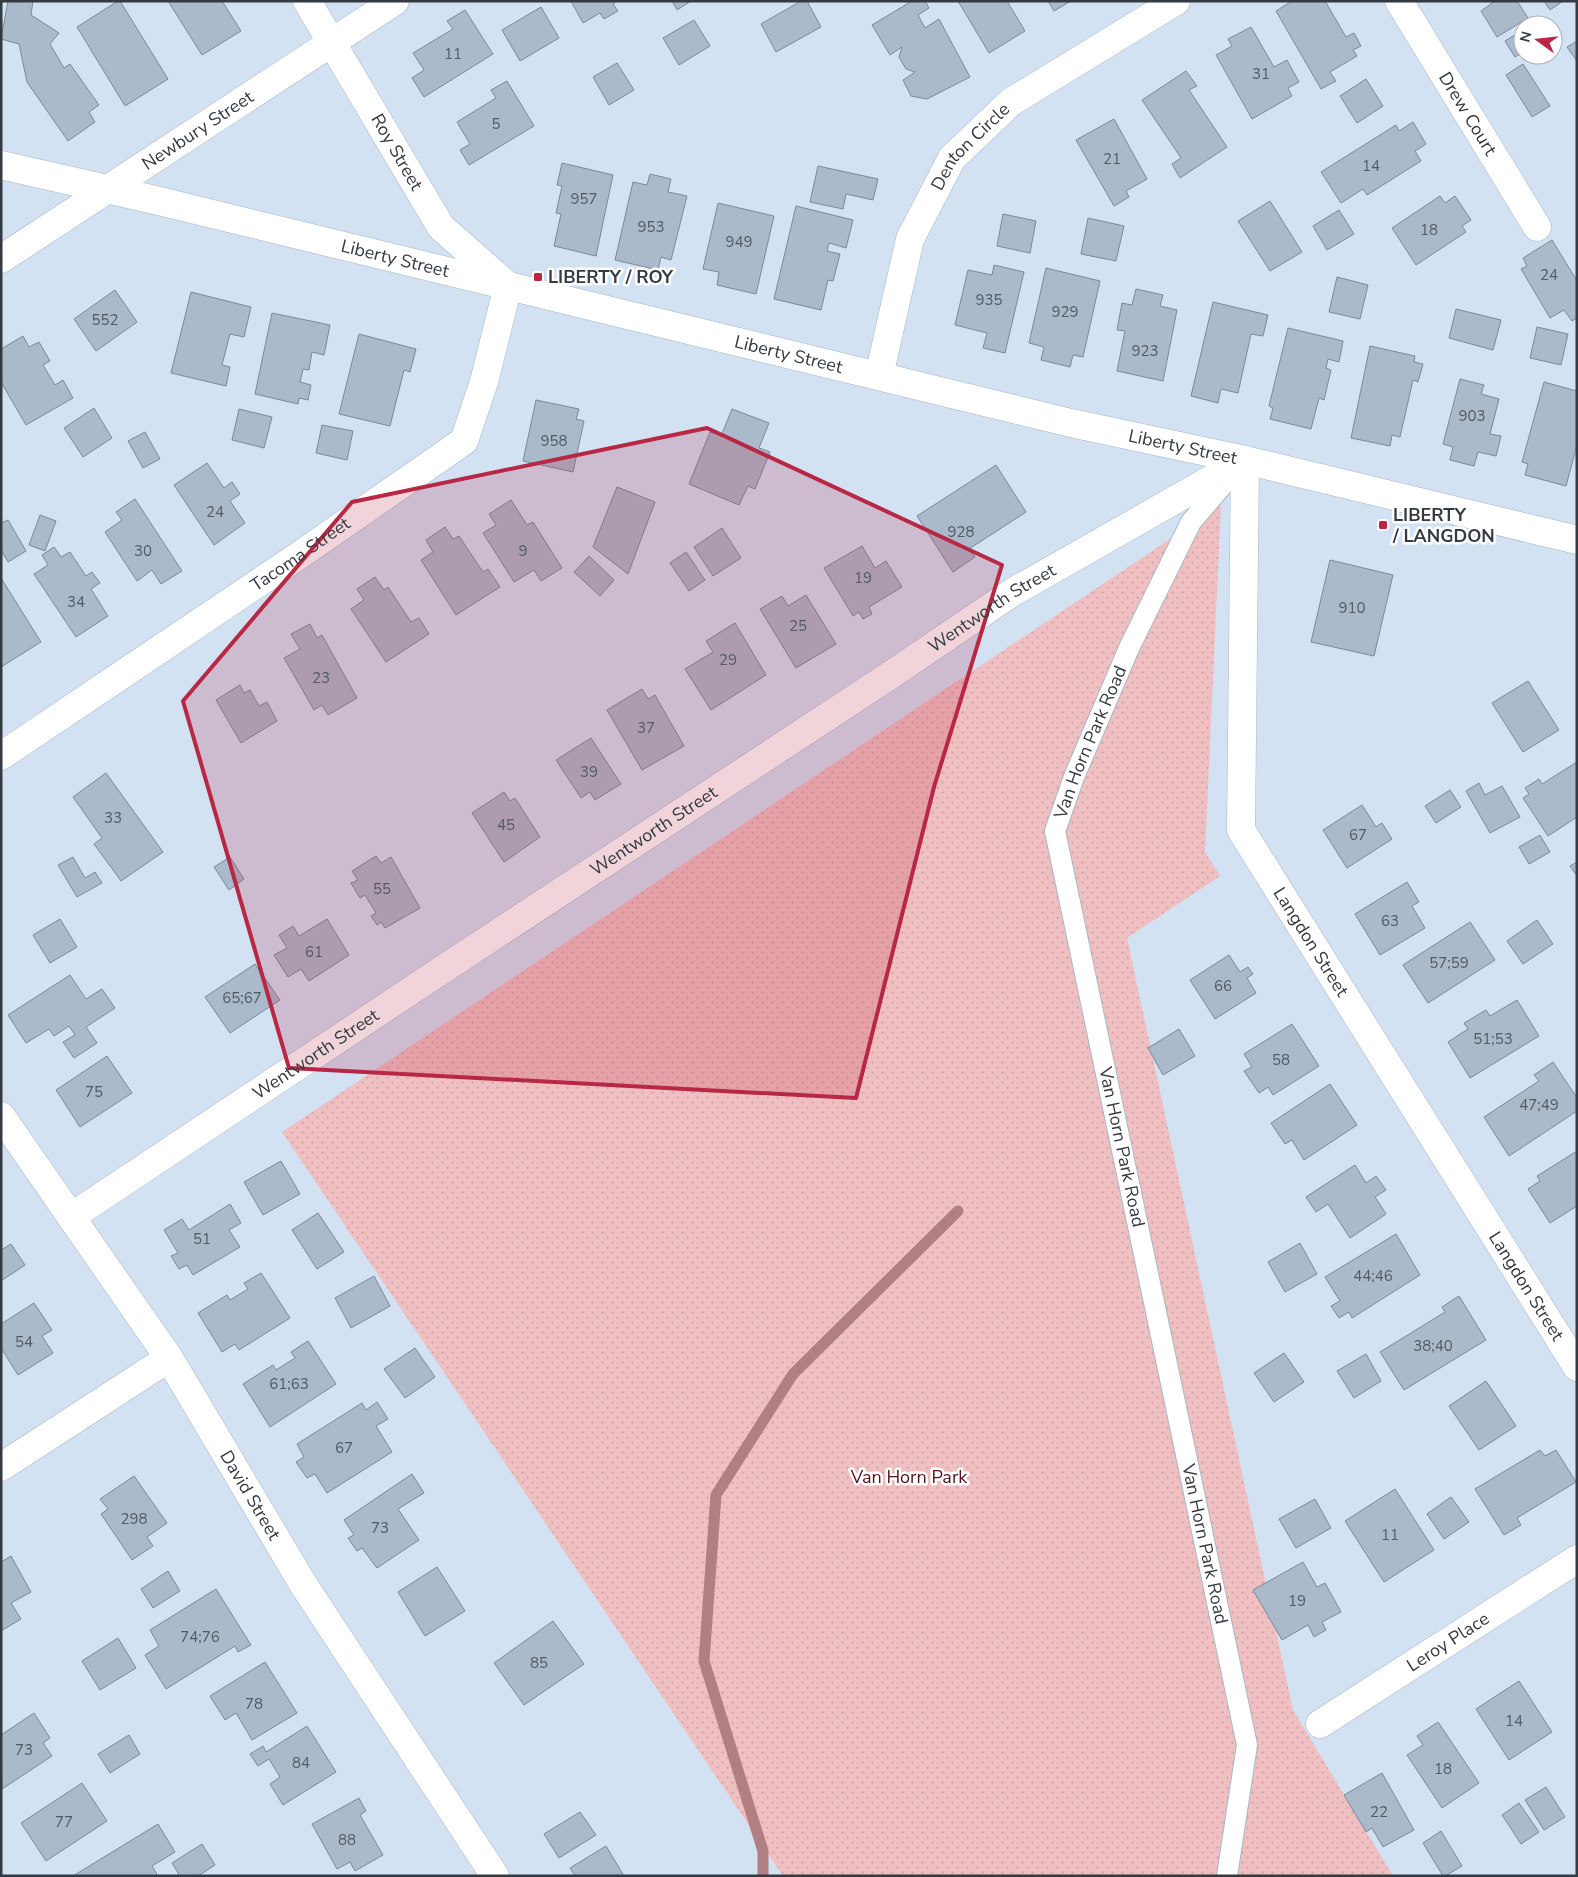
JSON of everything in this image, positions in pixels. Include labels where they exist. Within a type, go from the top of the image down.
[{"type":"street","name":"Roy Street","points":[[307,1],[441,227],[508,286]]},
{"type":"street","name":"Newbury Street","points":[[1,259],[395,1]]},
{"type":"street","name":"Denton Circle","points":[[879,376],[910,239],[952,158],[1011,102],[1176,1]]},
{"type":"street","name":"Drew Court","points":[[1399,1],[1537,227]]},
{"type":"street","name":"Liberty Street","points":[[1,165],[1070,423],[1245,460],[1577,540]]},
{"type":"street","name":"Tacoma Street","points":[[1,756],[291,561],[464,440],[484,382],[508,286]]},
{"type":"street","name":"Wentworth Street","points":[[71,1217],[1013,592],[1245,460]]},
{"type":"street","name":"Langdon Street","points":[[1245,460],[1242,830],[1577,1367]]},
{"type":"street","name":"David Street","points":[[1,1116],[169,1358],[303,1584],[495,1876]]},
{"type":"street","points":[[1,1467],[169,1358]]},
{"type":"street","name":"Leroy Place","points":[[1320,1724],[1577,1559]]},
{"type":"lane","name":"Van Horn Park Road","points":[[1227,1876],[1247,1745],[1055,831],[1074,777],[1129,648],[1191,522],[1245,460]]},
{"type":"highlighted area","points":[[707,428],[1002,565],[934,787],[856,1098],[289,1068],[183,701],[352,502]]},
{"type":"green space","name":"Van Horn Park","points":[[1221,505],[1205,852],[1220,876],[1127,938],[1293,1710],[1393,1876],[783,1876],[282,1132]]},
{"type":"building","points":[[8,1],[33,1],[31,15],[59,33],[50,44],[64,68],[70,64],[99,105],[89,112],[95,122],[68,141],[27,82],[19,44],[1,39]]},
{"type":"building","points":[[120,1],[168,79],[125,106],[77,27]]},
{"type":"building","points":[[168,1],[222,1],[241,31],[202,55]]},
{"type":"building","points":[[571,1],[617,1],[613,4],[618,11],[604,19],[600,13],[583,23]]},
{"type":"building","points":[[672,1],[691,1],[677,10]]},
{"type":"building","points":[[801,1],[807,1],[821,27],[776,52],[761,24]]},
{"type":"building","points":[[912,1],[925,1],[929,8],[918,15],[925,28],[939,19],[970,77],[927,99],[911,96],[903,80],[915,72],[906,69],[899,57],[902,47],[890,55],[872,25]]},
{"type":"building","points":[[958,1],[1007,1],[1025,31],[989,53]]},
{"type":"building","points":[[1048,1],[1071,1],[1054,11]]},
{"type":"building","points":[[1292,1],[1325,1],[1346,37],[1354,33],[1361,46],[1353,50],[1357,56],[1330,72],[1336,81],[1321,89],[1276,11]]},
{"type":"building","points":[[1495,1],[1517,1],[1526,15],[1513,15],[1513,27],[1497,37],[1481,11]]},
{"type":"building","points":[[1544,1],[1563,1],[1550,10]]},
{"type":"building","points":[[541,7],[559,38],[520,61],[502,30]]},
{"type":"building","points":[[465,10],[493,54],[424,97],[412,78],[424,70],[413,53],[453,29],[447,21]]},
{"type":"building","points":[[694,20],[710,46],[679,65],[663,38]]},
{"type":"building","points":[[1251,27],[1274,67],[1287,60],[1299,82],[1288,88],[1292,96],[1252,119],[1216,55],[1232,46],[1228,39]]},
{"type":"building","points":[[1513,36],[1513,54],[1505,41]]},
{"type":"building","points":[[1577,41],[1577,61],[1567,47]]},
{"type":"building","points":[[617,63],[634,90],[609,105],[593,77]]},
{"type":"building","points":[[1524,65],[1550,106],[1532,117],[1506,75]]},
{"type":"building","points":[[1186,71],[1197,86],[1189,90],[1227,147],[1180,178],[1172,164],[1181,158],[1142,100]]},
{"type":"building","points":[[1366,79],[1383,106],[1357,123],[1340,96]]},
{"type":"building","points":[[507,81],[534,126],[469,165],[460,150],[470,144],[457,122],[496,98],[491,90]]},
{"type":"building","points":[[1114,119],[1147,179],[1126,191],[1129,197],[1114,206],[1076,140]]},
{"type":"building","points":[[1413,122],[1426,144],[1415,151],[1421,161],[1367,195],[1363,189],[1341,203],[1321,172],[1396,125],[1399,131]]},
{"type":"building","points":[[562,163],[613,175],[596,256],[554,246],[561,214],[556,213],[562,186],[557,185]]},
{"type":"building","points":[[818,166],[878,179],[873,200],[846,194],[843,209],[810,202]]},
{"type":"building","points":[[650,174],[671,179],[668,192],[687,196],[671,260],[661,257],[658,270],[615,260],[633,182],[647,185]]},
{"type":"building","points":[[1440,196],[1445,203],[1455,196],[1471,220],[1462,226],[1466,232],[1416,265],[1392,228]]},
{"type":"building","points":[[1270,201],[1302,252],[1270,271],[1238,221]]},
{"type":"building","points":[[718,203],[774,216],[756,294],[717,285],[719,272],[703,269]]},
{"type":"building","points":[[796,206],[853,220],[846,248],[829,243],[827,251],[840,254],[833,281],[828,280],[821,310],[774,299]]},
{"type":"building","points":[[1339,210],[1354,234],[1327,250],[1313,226]]},
{"type":"building","points":[[1003,214],[1036,221],[1030,253],[997,246]]},
{"type":"building","points":[[1088,218],[1124,226],[1116,261],[1081,254]]},
{"type":"building","points":[[1552,240],[1577,281],[1577,318],[1572,321],[1564,310],[1550,318],[1521,269],[1527,266],[1523,258]]},
{"type":"building","points":[[994,265],[1024,272],[1005,353],[983,348],[987,333],[955,325],[968,270],[992,275]]},
{"type":"building","points":[[1046,268],[1100,281],[1083,357],[1073,355],[1070,367],[1041,360],[1044,347],[1029,343]]},
{"type":"building","points":[[1337,277],[1368,285],[1360,319],[1329,312]]},
{"type":"building","points":[[1136,289],[1163,295],[1160,306],[1177,310],[1163,381],[1117,371],[1125,331],[1117,330],[1122,303],[1132,305]]},
{"type":"building","points":[[115,290],[137,322],[96,351],[74,319]]},
{"type":"building","points":[[191,292],[251,307],[244,337],[230,334],[222,365],[230,367],[226,386],[171,373]]},
{"type":"building","points":[[1213,302],[1268,315],[1263,336],[1251,334],[1238,393],[1221,389],[1218,403],[1191,396]]},
{"type":"building","points":[[1456,309],[1501,320],[1493,350],[1449,338]]},
{"type":"building","points":[[272,313],[330,325],[324,355],[312,352],[309,370],[303,369],[300,382],[311,385],[308,400],[299,398],[298,404],[255,394]]},
{"type":"building","points":[[1537,327],[1568,334],[1561,365],[1530,358]]},
{"type":"building","points":[[1288,328],[1343,341],[1339,362],[1328,359],[1326,368],[1331,370],[1324,400],[1319,398],[1311,429],[1270,419],[1273,408],[1269,406]]},
{"type":"building","points":[[359,334],[416,349],[410,372],[404,370],[390,426],[339,414]]},
{"type":"building","points":[[23,336],[29,347],[39,342],[50,361],[43,365],[55,385],[63,380],[73,398],[26,425],[1,382],[1,349]]},
{"type":"building","points":[[1370,346],[1415,356],[1414,362],[1423,364],[1418,382],[1413,380],[1400,437],[1392,435],[1390,446],[1351,438]]},
{"type":"building","points":[[1460,379],[1484,385],[1481,394],[1499,399],[1490,434],[1501,436],[1496,456],[1478,452],[1474,466],[1450,460],[1453,447],[1443,444]]},
{"type":"building","points":[[1544,382],[1577,391],[1577,445],[1566,486],[1525,475],[1528,464],[1522,462]]},
{"type":"building","points":[[536,400],[579,409],[576,419],[584,421],[573,472],[523,461]]},
{"type":"building","points":[[94,408],[112,438],[83,457],[64,428]]},
{"type":"building","points":[[239,409],[272,417],[264,448],[232,440]]},
{"type":"building","points":[[732,409],[769,423],[759,448],[770,452],[755,489],[748,486],[739,505],[689,484],[710,432],[721,436]]},
{"type":"building","points":[[322,425],[353,431],[347,460],[316,453]]},
{"type":"building","points":[[145,432],[160,459],[143,468],[128,441]]},
{"type":"building","points":[[207,463],[224,488],[232,482],[240,494],[230,501],[245,523],[214,545],[174,485]]},
{"type":"building","points":[[996,465],[1026,512],[969,549],[975,557],[953,572],[917,516]]},
{"type":"building","points":[[617,487],[655,502],[628,574],[593,547]]},
{"type":"building","points":[[135,499],[182,571],[161,584],[152,570],[137,581],[105,532],[122,520],[116,512]]},
{"type":"building","points":[[511,500],[527,525],[533,522],[562,568],[541,581],[534,570],[514,582],[483,533],[496,525],[489,514]]},
{"type":"building","points":[[40,515],[56,521],[45,551],[29,545]]},
{"type":"building","points":[[8,520],[26,551],[8,562],[1,550],[1,523]]},
{"type":"building","points":[[445,527],[453,539],[459,536],[483,572],[488,569],[500,587],[456,615],[421,560],[433,552],[426,540]]},
{"type":"building","points":[[722,528],[741,558],[713,576],[694,547]]},
{"type":"building","points":[[862,546],[875,568],[886,561],[902,587],[869,607],[872,614],[863,619],[859,612],[853,616],[824,568]]},
{"type":"building","points":[[54,547],[61,557],[70,552],[86,576],[92,572],[100,583],[91,589],[108,616],[76,637],[34,574],[48,565],[42,555]]},
{"type":"building","points":[[686,552],[705,580],[689,591],[670,563]]},
{"type":"building","points":[[589,556],[614,580],[600,596],[574,572]]},
{"type":"building","points":[[1330,560],[1393,575],[1374,656],[1311,642]]},
{"type":"building","points":[[375,577],[384,590],[388,587],[411,622],[419,618],[429,634],[386,662],[351,609],[364,600],[357,589]]},
{"type":"building","points":[[1,578],[41,642],[1,667]]},
{"type":"building","points":[[806,595],[836,644],[796,668],[760,609],[782,596],[788,606]]},
{"type":"building","points":[[735,623],[766,675],[711,710],[685,669],[713,652],[706,641]]},
{"type":"building","points":[[310,624],[317,638],[322,635],[357,698],[328,715],[322,705],[314,710],[284,658],[300,649],[291,634]]},
{"type":"building","points":[[1528,681],[1559,730],[1523,752],[1492,703]]},
{"type":"building","points":[[240,685],[244,693],[250,690],[259,706],[267,702],[277,721],[241,743],[216,700]]},
{"type":"building","points":[[642,689],[648,699],[655,695],[684,746],[642,770],[607,710]]},
{"type":"building","points":[[591,738],[621,784],[595,800],[590,792],[581,798],[556,760]]},
{"type":"building","points":[[1577,762],[1577,817],[1548,836],[1523,798],[1529,794],[1525,788],[1539,779],[1542,784]]},
{"type":"building","points":[[106,773],[163,852],[121,881],[94,844],[102,838],[73,797]]},
{"type":"building","points":[[1479,783],[1485,795],[1502,786],[1520,817],[1490,833],[1466,791]]},
{"type":"building","points":[[1450,790],[1461,807],[1436,823],[1425,806]]},
{"type":"building","points":[[504,792],[510,801],[515,798],[540,837],[504,862],[472,813]]},
{"type":"building","points":[[1362,805],[1376,827],[1382,823],[1392,839],[1347,868],[1323,830]]},
{"type":"building","points":[[1540,835],[1550,852],[1529,864],[1519,847]]},
{"type":"building","points":[[376,856],[381,863],[391,857],[420,908],[385,928],[381,922],[377,925],[371,916],[376,913],[365,895],[360,898],[351,883],[358,880],[352,871]]},
{"type":"building","points":[[73,857],[85,878],[95,872],[102,883],[77,897],[58,865]]},
{"type":"building","points":[[230,857],[244,879],[229,890],[214,867]]},
{"type":"building","points":[[1577,862],[1577,876],[1570,866]]},
{"type":"building","points":[[1407,882],[1419,902],[1412,906],[1425,928],[1380,955],[1355,914]]},
{"type":"building","points":[[60,919],[77,947],[50,963],[33,935]]},
{"type":"building","points":[[327,919],[349,955],[309,981],[301,969],[288,977],[274,955],[287,948],[279,935],[293,926],[299,936]]},
{"type":"building","points":[[1537,920],[1553,944],[1523,964],[1507,941]]},
{"type":"building","points":[[1470,922],[1495,960],[1428,1003],[1403,965]]},
{"type":"building","points":[[1229,955],[1240,972],[1248,967],[1253,974],[1247,978],[1256,993],[1215,1019],[1190,980]]},
{"type":"building","points":[[255,964],[280,1000],[230,1033],[205,997]]},
{"type":"building","points":[[70,975],[86,999],[102,989],[115,1008],[86,1027],[97,1043],[74,1058],[63,1042],[75,1035],[69,1026],[54,1036],[49,1029],[26,1043],[8,1015]]},
{"type":"building","points":[[1517,1000],[1539,1036],[1470,1078],[1448,1042],[1468,1029],[1464,1023],[1486,1010],[1490,1016]]},
{"type":"building","points":[[1292,1024],[1319,1066],[1273,1095],[1268,1087],[1259,1093],[1244,1071],[1252,1067],[1244,1054]]},
{"type":"building","points":[[1179,1029],[1195,1056],[1163,1075],[1148,1048]]},
{"type":"building","points":[[107,1056],[132,1093],[80,1127],[56,1090]]},
{"type":"building","points":[[1553,1062],[1577,1098],[1577,1111],[1509,1156],[1484,1117],[1539,1081],[1534,1075]]},
{"type":"building","points":[[1330,1084],[1357,1125],[1304,1160],[1292,1140],[1285,1144],[1271,1123]]},
{"type":"building","points":[[1577,1151],[1577,1206],[1550,1223],[1528,1189],[1540,1181],[1537,1176]]},
{"type":"building","points":[[281,1161],[300,1194],[263,1215],[244,1182]]},
{"type":"building","points":[[1355,1165],[1366,1183],[1376,1176],[1386,1190],[1375,1197],[1386,1214],[1350,1238],[1328,1204],[1316,1212],[1306,1197]]},
{"type":"building","points":[[230,1204],[241,1223],[229,1230],[240,1247],[193,1275],[187,1265],[179,1269],[171,1256],[178,1253],[164,1230],[182,1219],[189,1230]]},
{"type":"building","points":[[318,1213],[344,1252],[317,1269],[292,1230]]},
{"type":"building","points":[[1396,1234],[1420,1275],[1352,1318],[1349,1312],[1339,1318],[1331,1306],[1340,1301],[1325,1277]]},
{"type":"building","points":[[1300,1243],[1317,1274],[1285,1292],[1268,1262]]},
{"type":"building","points":[[11,1244],[25,1265],[1,1281],[1,1250]]},
{"type":"building","points":[[261,1273],[290,1318],[239,1350],[235,1344],[222,1352],[198,1313],[227,1295],[230,1300],[248,1289],[244,1283]]},
{"type":"building","points":[[374,1276],[390,1306],[351,1328],[335,1298]]},
{"type":"building","points":[[1459,1296],[1486,1340],[1404,1390],[1380,1352],[1445,1312],[1442,1307]]},
{"type":"building","points":[[34,1303],[52,1330],[42,1336],[53,1353],[18,1375],[1,1348],[1,1324]]},
{"type":"building","points":[[308,1341],[336,1384],[270,1427],[243,1384],[273,1365],[276,1370],[295,1358],[291,1352]]},
{"type":"building","points":[[415,1348],[435,1377],[405,1398],[384,1369]]},
{"type":"building","points":[[1284,1353],[1304,1382],[1274,1402],[1254,1373]]},
{"type":"building","points":[[1366,1354],[1381,1381],[1354,1398],[1337,1371]]},
{"type":"building","points":[[1486,1381],[1516,1426],[1479,1450],[1449,1406]]},
{"type":"building","points":[[377,1402],[388,1419],[376,1426],[392,1452],[327,1493],[315,1474],[307,1478],[296,1462],[304,1457],[297,1444],[362,1403],[366,1410]]},
{"type":"building","points":[[1540,1450],[1545,1456],[1556,1450],[1576,1482],[1517,1518],[1521,1525],[1504,1535],[1475,1489]]},
{"type":"building","points":[[412,1474],[424,1493],[398,1509],[419,1540],[377,1568],[362,1548],[357,1551],[348,1538],[354,1535],[344,1520]]},
{"type":"building","points":[[134,1476],[167,1523],[147,1537],[153,1546],[132,1560],[101,1514],[108,1509],[100,1499]]},
{"type":"building","points":[[1395,1489],[1434,1550],[1384,1582],[1345,1521]]},
{"type":"building","points":[[1451,1497],[1469,1522],[1444,1539],[1427,1514]]},
{"type":"building","points":[[1315,1499],[1331,1528],[1296,1548],[1279,1519]]},
{"type":"building","points":[[11,1556],[31,1592],[11,1603],[21,1619],[1,1631],[1,1562]]},
{"type":"building","points":[[1303,1562],[1317,1587],[1325,1583],[1341,1612],[1322,1622],[1326,1630],[1314,1637],[1308,1625],[1282,1640],[1253,1590]]},
{"type":"building","points":[[437,1567],[465,1611],[425,1636],[398,1592]]},
{"type":"building","points":[[168,1571],[180,1591],[153,1608],[141,1589]]},
{"type":"building","points":[[216,1589],[251,1645],[238,1652],[235,1646],[166,1689],[145,1655],[159,1646],[150,1630]]},
{"type":"building","points":[[553,1621],[584,1664],[524,1705],[494,1663]]},
{"type":"building","points":[[118,1638],[136,1668],[100,1690],[82,1661]]},
{"type":"building","points":[[265,1662],[297,1713],[252,1740],[236,1713],[225,1720],[210,1696]]},
{"type":"building","points":[[1519,1681],[1552,1732],[1509,1760],[1476,1709]]},
{"type":"building","points":[[34,1713],[50,1738],[43,1743],[52,1756],[2,1789],[1,1735]]},
{"type":"building","points":[[1438,1722],[1479,1783],[1442,1808],[1407,1755],[1423,1745],[1417,1736]]},
{"type":"building","points":[[307,1726],[336,1772],[283,1805],[270,1784],[280,1777],[269,1759],[258,1766],[250,1754],[263,1746],[266,1752]]},
{"type":"building","points":[[129,1735],[140,1754],[110,1773],[98,1754]]},
{"type":"building","points":[[1382,1773],[1414,1830],[1383,1847],[1372,1828],[1366,1832],[1344,1795]]},
{"type":"building","points":[[82,1783],[107,1821],[46,1861],[21,1823]]},
{"type":"building","points":[[1546,1787],[1565,1817],[1544,1830],[1525,1800]]},
{"type":"building","points":[[359,1798],[366,1811],[360,1815],[383,1855],[355,1871],[350,1862],[337,1869],[312,1824]]},
{"type":"building","points":[[1519,1803],[1539,1832],[1521,1844],[1502,1815]]},
{"type":"building","points":[[580,1812],[596,1835],[559,1858],[544,1834]]},
{"type":"building","points":[[158,1824],[175,1852],[152,1866],[158,1876],[73,1876]]},
{"type":"building","points":[[1441,1831],[1462,1866],[1445,1876],[1443,1876],[1423,1843]]},
{"type":"building","points":[[202,1844],[215,1865],[198,1876],[180,1876],[172,1863]]},
{"type":"building","points":[[606,1846],[624,1876],[575,1876],[570,1868]]},
{"type":"waterway","points":[[763,1876],[763,1851],[704,1661],[716,1495],[793,1374],[958,1211]]},
{"type":"place","name":"LIBERTY / ROY","points":[[538,277]]},
{"type":"place","name":"LIBERTY / LANGDON","points":[[1383,525]]}]
